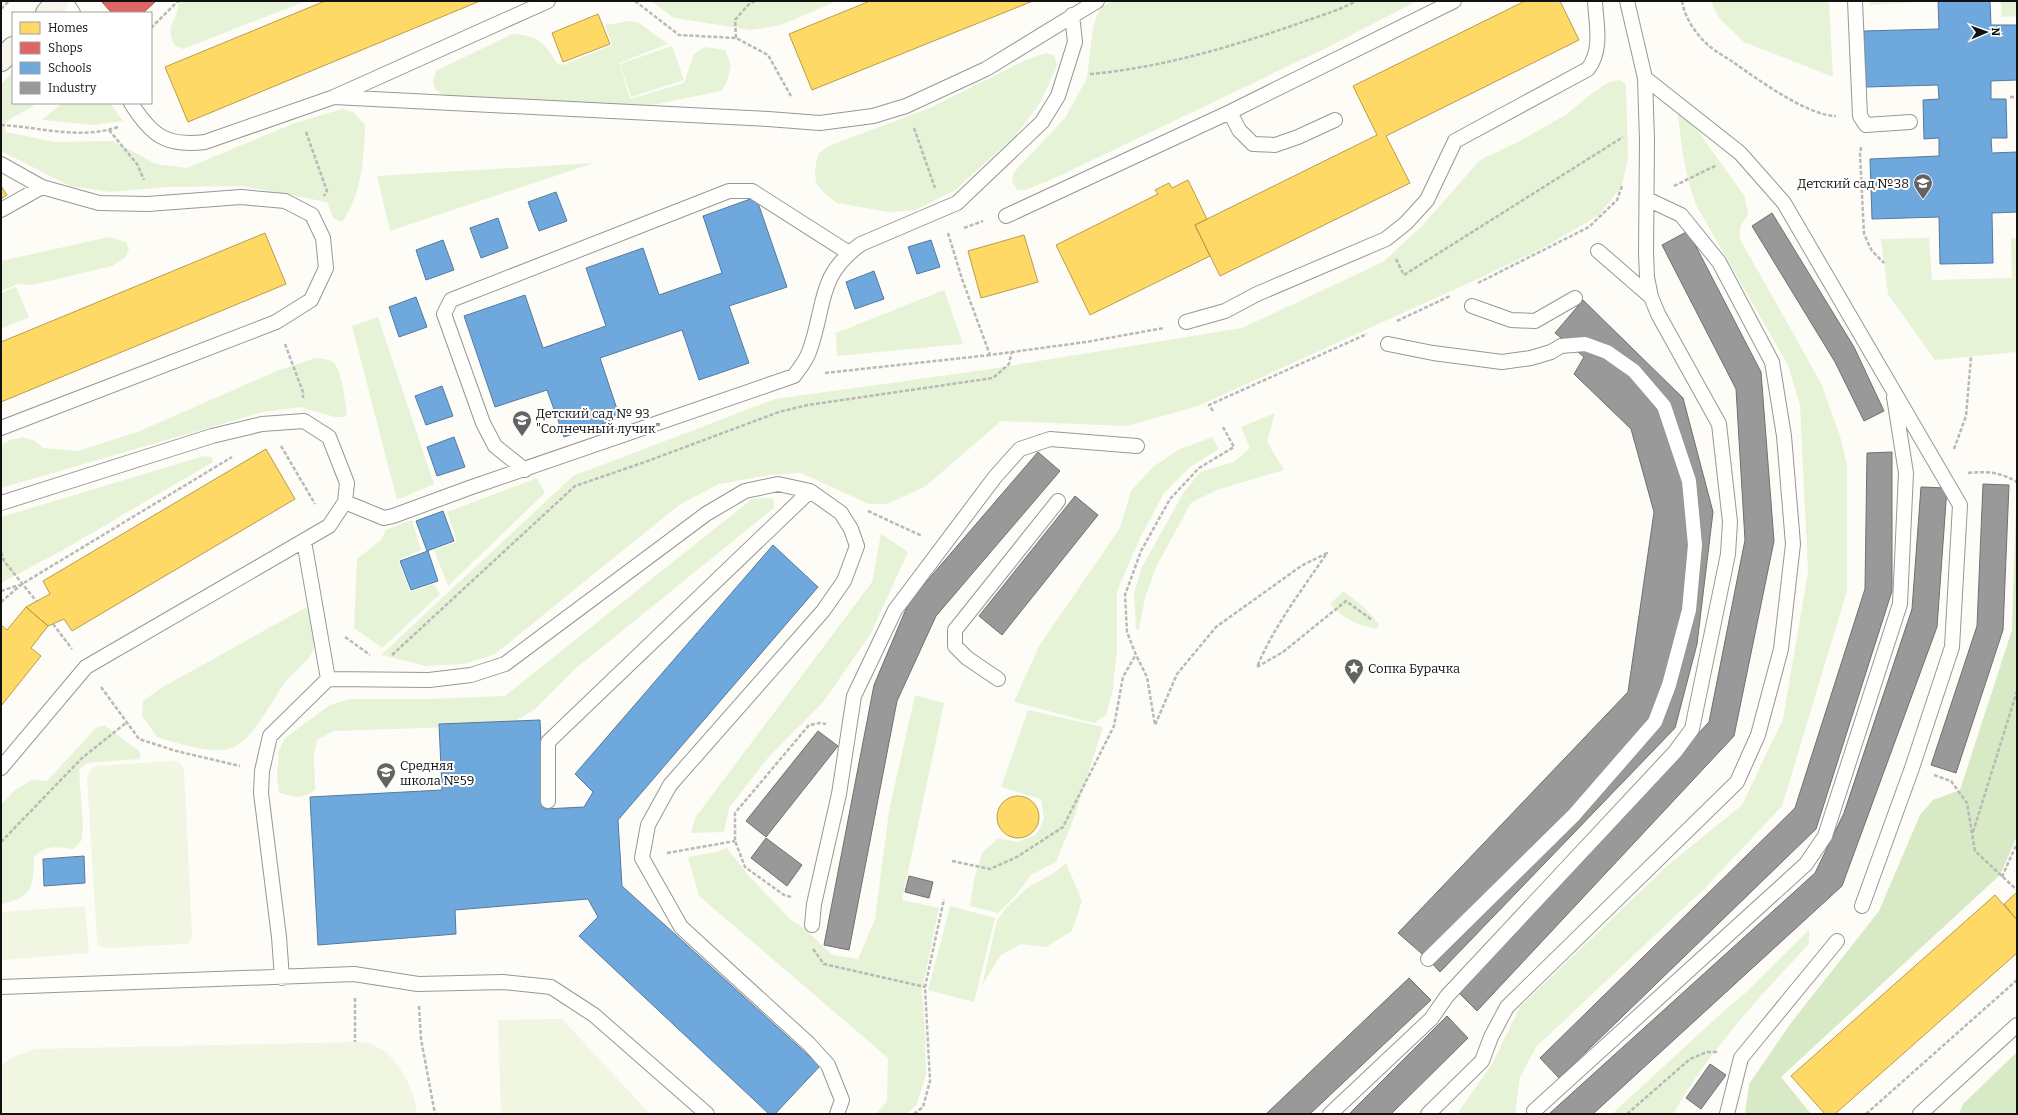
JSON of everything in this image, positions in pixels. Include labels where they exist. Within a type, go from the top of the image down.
[{"type":"main road","points":[[48,12],[58,1]]},
{"type":"main road","points":[[1,60],[12,49]]},
{"type":"lane","points":[[66,1],[72,12]]},
{"type":"lane","points":[[132,104],[142,120],[157,136],[185,145],[205,142],[334,97],[548,1]]},
{"type":"lane","points":[[334,97],[768,118],[820,123],[873,116],[906,106],[986,69],[1097,1]]},
{"type":"lane","points":[[1006,216],[1230,112],[1454,1]]},
{"type":"lane","points":[[1186,322],[1225,310],[1257,294],[1386,239],[1406,224],[1427,200],[1455,141],[1588,69],[1594,62],[1598,45],[1595,1]]},
{"type":"lane","points":[[1330,1114],[1430,1019],[1446,996],[1675,752],[1692,729],[1728,554],[1730,522],[1719,424],[1658,314],[1651,297],[1647,277],[1645,78],[1628,1]]},
{"type":"lane","points":[[1855,1],[1863,120],[1910,122]]},
{"type":"lane","points":[[345,502],[384,518],[794,376],[809,353],[822,299],[831,276],[849,253],[862,244],[957,203],[1042,122],[1058,96],[1075,42],[1072,15]]},
{"type":"lane","points":[[1645,78],[1740,153],[1784,203],[1960,505],[1952,647],[1912,768],[1862,906]]},
{"type":"lane","points":[[1230,112],[1239,130],[1252,144],[1275,145],[1298,137],[1335,120]]},
{"type":"lane","points":[[1,164],[42,187],[99,203],[127,205],[241,197],[285,201],[312,215],[324,238],[326,268],[312,300],[276,322],[1,428]]},
{"type":"lane","points":[[1,210],[42,187]]},
{"type":"lane","points":[[525,470],[495,446],[483,423],[444,314],[451,300],[729,191],[752,191],[849,253]]},
{"type":"lane","points":[[1428,1114],[1482,1061],[1491,1037],[1507,1007],[1736,782],[1758,734],[1781,649],[1793,544],[1784,436],[1772,362],[1719,262],[1681,215],[1647,199]]},
{"type":"lane","points":[[1598,251],[1651,297]]},
{"type":"lane","points":[[1472,306],[1510,320],[1535,321],[1575,298]]},
{"type":"lane","points":[[1388,344],[1433,353],[1502,362],[1531,358],[1551,352],[1561,346],[1585,344],[1607,352],[1634,371],[1664,406],[1689,481],[1695,545],[1688,610],[1669,685],[1655,722],[1574,815],[1428,959]]},
{"type":"lane","points":[[1534,1111],[1806,864],[1826,836],[1900,604],[1906,473],[1893,389]]},
{"type":"lane","points":[[1,504],[212,436],[262,424],[304,421],[329,437],[347,484],[345,502],[329,526],[86,667],[1,768]]},
{"type":"lane","points":[[812,925],[814,904],[839,794],[854,696],[895,610],[995,477],[1020,449],[1050,439],[1137,446]]},
{"type":"lane","points":[[282,978],[279,937],[261,792],[262,771],[270,736],[328,680],[429,680],[472,675],[505,664],[706,514],[745,491],[778,484],[810,491],[842,513],[852,529],[857,546],[844,581],[823,611],[670,785],[648,825],[642,858],[681,927],[809,1044],[828,1065],[842,1100],[837,1114]]},
{"type":"lane","points":[[548,801],[548,742],[810,491]]},
{"type":"lane","points":[[998,679],[967,658],[955,646],[955,630],[1058,501]]},
{"type":"lane","points":[[304,541],[328,680]]},
{"type":"lane","points":[[1727,1114],[1741,1058],[1837,941]]},
{"type":"lane","points":[[1,987],[282,978],[354,974],[418,984],[503,982],[551,987],[594,1015],[707,1114]]},
{"type":"lane","points":[[1920,1114],[2017,1025]]},
{"type":"path","points":[[1,9],[9,1]]},
{"type":"path","points":[[152,27],[178,1]]},
{"type":"path","points":[[636,1],[679,35],[736,38],[768,55],[794,101]]},
{"type":"path","points":[[736,38],[735,20],[748,5],[756,1]]},
{"type":"path","points":[[1346,1],[1348,5]]},
{"type":"path","points":[[1065,75],[1109,72],[1179,58],[1256,38],[1356,1]]},
{"type":"path","points":[[1682,1],[1690,23],[1706,43],[1770,88],[1829,116],[1863,120],[1860,154],[1864,234],[1872,251],[1884,262]]},
{"type":"path","points":[[2010,98],[2017,97]]},
{"type":"path","points":[[906,106],[942,209]]},
{"type":"path","points":[[298,110],[327,191]]},
{"type":"path","points":[[1,126],[56,132],[87,133],[109,130],[142,120]]},
{"type":"path","points":[[109,130],[137,164],[146,184],[160,203]]},
{"type":"path","points":[[1404,275],[1627,134]]},
{"type":"path","points":[[1647,199],[1740,153]]},
{"type":"path","points":[[1476,284],[1589,227],[1616,200],[1623,182]]},
{"type":"path","points":[[962,229],[990,219]]},
{"type":"path","points":[[948,234],[955,231]]},
{"type":"path","points":[[951,244],[990,355]]},
{"type":"path","points":[[1392,323],[1455,294]]},
{"type":"path","points":[[794,376],[990,355],[1139,333],[1186,322]]},
{"type":"path","points":[[1213,411],[1209,405],[1371,333]]},
{"type":"path","points":[[386,660],[574,486],[645,462],[779,412],[808,405],[993,378],[1009,364],[1012,351]]},
{"type":"path","points":[[1971,357],[1966,416],[1958,440],[1942,475],[1988,471],[2006,476],[2017,482]]},
{"type":"path","points":[[293,363],[303,392]]},
{"type":"path","points":[[1223,427],[1234,447],[1199,468],[1170,499],[1139,558],[1125,595],[1127,632],[1147,677],[1155,725],[1177,674],[1216,627],[1301,566],[1327,553],[1265,646],[1257,667],[1283,652],[1346,601],[1372,620]]},
{"type":"path","points":[[278,441],[317,507],[319,502]]},
{"type":"path","points":[[1,602],[22,584],[238,454]]},
{"type":"path","points":[[830,505],[853,506],[870,511],[943,546]]},
{"type":"path","points":[[1,552],[4,561],[37,602]]},
{"type":"path","points":[[1,591],[22,584]]},
{"type":"path","points":[[53,624],[140,739],[176,751],[262,771]]},
{"type":"path","points":[[320,630],[341,634],[372,656]]},
{"type":"path","points":[[952,861],[990,869],[1017,857],[1063,827],[1114,726],[1123,678],[1136,655]]},
{"type":"path","points":[[1972,833],[2017,691]]},
{"type":"path","points":[[1,842],[82,758],[127,722]]},
{"type":"path","points":[[814,904],[784,895],[745,867],[735,841],[735,813],[809,725],[820,723],[849,729]]},
{"type":"path","points":[[1912,768],[1951,781],[1967,803],[1974,851],[2017,890]]},
{"type":"path","points":[[642,858],[735,841]]},
{"type":"path","points":[[2002,877],[2017,843]]},
{"type":"path","points":[[914,1114],[923,1107],[930,1081],[925,987],[944,899]]},
{"type":"path","points":[[812,925],[812,948],[824,964],[925,987]]},
{"type":"path","points":[[354,974],[355,1042]]},
{"type":"path","points":[[1866,1114],[2017,980]]},
{"type":"path","points":[[418,984],[421,1039],[435,1114]]},
{"type":"path","points":[[1627,1114],[1690,1060],[1698,1055],[1707,1052],[1726,1052],[1741,1058]]},
{"type":"green space","points":[[178,1],[306,1],[183,49],[175,46],[171,32],[171,27],[178,9]]},
{"type":"green space","points":[[651,1],[837,1],[781,25],[751,30],[674,18]]},
{"type":"green space","points":[[1114,1],[1417,1],[1328,47],[1053,179],[1025,190],[1017,190],[1012,181],[1014,172],[1065,118],[1087,78],[1093,27],[1100,7]]},
{"type":"green space","points":[[1711,1],[1829,1],[1833,77],[1744,42],[1719,18]]},
{"type":"green space","points":[[1870,1],[1923,1],[1923,2],[1870,5]]},
{"type":"green space","points":[[2001,1],[2017,1],[2017,16],[2002,17]]},
{"type":"green space","points":[[630,21],[639,23],[668,44],[619,63],[630,99],[684,83],[694,54],[705,47],[725,50],[731,66],[727,82],[721,91],[648,106],[443,95],[435,89],[433,81],[436,71],[512,34],[528,36],[539,41],[544,45],[557,63],[563,65],[612,45],[605,25]]},
{"type":"green space","points":[[672,46],[684,80],[631,97],[620,64]]},
{"type":"green space","points":[[1046,53],[1054,55],[1057,66],[1040,103],[1015,136],[954,191],[915,210],[889,212],[837,203],[826,195],[816,183],[815,169],[818,154],[829,146],[932,107],[1026,60]]},
{"type":"green space","points":[[12,72],[12,104],[35,104],[8,121],[5,125],[6,132],[54,142],[113,141],[156,164],[187,168],[292,124],[342,109],[353,112],[365,125],[363,163],[358,188],[349,211],[342,222],[333,218],[327,202],[242,186],[167,187],[110,192],[70,186],[1,151],[1,85]]},
{"type":"green space","points":[[1620,80],[1626,84],[1628,158],[1622,186],[1599,215],[1543,248],[1480,278],[1198,406],[1127,426],[1001,421],[926,486],[887,504],[869,504],[801,473],[769,475],[719,484],[679,505],[495,654],[464,664],[426,666],[381,655],[573,476],[775,399],[984,370],[1242,328],[1383,262],[1422,226],[1480,160],[1520,141],[1567,114],[1587,97],[1609,82]]},
{"type":"green space","points":[[61,104],[111,104],[123,121],[94,125],[42,120]]},
{"type":"green space","points":[[1679,105],[1745,197],[1748,214],[1740,227],[1740,239],[1821,383],[1840,436],[1847,465],[1847,591],[1782,806],[1705,888],[1536,1047],[1520,1077],[1515,1114],[1457,1114],[1492,1064],[1520,1007],[1667,866],[1742,805],[1783,719],[1808,572],[1800,405],[1788,365],[1696,205],[1684,157],[1677,108]]},
{"type":"green space","points":[[594,163],[390,231],[377,176]]},
{"type":"green space","points":[[109,237],[126,242],[129,249],[125,258],[112,266],[32,285],[18,284],[1,291],[1,261]]},
{"type":"green space","points":[[1929,238],[1932,280],[2012,278],[2011,238],[2017,238],[2017,352],[1935,360],[1888,294],[1881,239]]},
{"type":"green space","points":[[16,287],[29,317],[1,329],[1,293]]},
{"type":"green space","points":[[944,290],[963,344],[837,356],[836,333]]},
{"type":"green space","points":[[378,317],[434,484],[397,500],[352,326]]},
{"type":"green space","points":[[316,358],[326,359],[334,363],[337,367],[344,394],[347,413],[345,417],[335,417],[300,407],[263,412],[1,488],[1,445],[10,440],[23,437],[35,441],[43,448],[78,451],[140,431],[279,370]]},
{"type":"green space","points":[[1275,413],[1267,442],[1284,470],[1217,490],[1191,503],[1157,565],[1145,598],[1139,629],[1136,630],[1134,593],[1142,567],[1184,492],[1200,472],[1234,462],[1250,448],[1241,427]]},
{"type":"green space","points":[[1212,437],[1219,449],[1189,468],[1164,493],[1141,536],[1117,591],[1117,649],[1113,689],[1106,715],[1094,723],[1014,702],[1039,646],[1120,528],[1131,491],[1153,467],[1178,450]]},
{"type":"green space","points":[[204,456],[211,457],[213,462],[63,550],[1,583],[1,517]]},
{"type":"green space","points":[[2017,477],[2017,836],[2000,875],[1781,1077],[1811,1114],[1745,1114],[1749,1084],[1791,1023],[1879,911],[1920,815],[1933,800],[1960,790],[2012,630]]},
{"type":"green space","points":[[537,478],[545,493],[448,586],[434,550],[457,542],[447,512]]},
{"type":"green space","points":[[769,498],[774,500],[774,508],[575,669],[535,709],[515,721],[485,726],[334,731],[317,740],[314,755],[315,790],[307,795],[298,797],[279,792],[277,776],[279,751],[285,738],[330,705],[350,699],[428,699],[505,696],[752,499]]},
{"type":"green space","points":[[412,520],[421,550],[398,560],[410,592],[434,584],[440,594],[382,648],[354,628],[357,559],[381,540],[386,530]]},
{"type":"green space","points":[[881,534],[908,552],[870,635],[823,702],[767,759],[729,808],[724,832],[691,833],[695,818],[872,582]]},
{"type":"green space","points":[[1343,591],[1363,606],[1379,624],[1377,629],[1363,626],[1351,621],[1340,614],[1330,604]]},
{"type":"green space","points":[[305,608],[311,611],[314,626],[315,643],[312,653],[304,664],[287,680],[256,727],[240,743],[232,748],[215,750],[194,747],[157,737],[142,716],[143,701],[161,688]]},
{"type":"green space","points":[[915,695],[944,703],[902,900],[939,908],[922,990],[926,1075],[916,1106],[906,1114],[876,1114],[887,1101],[888,1058],[699,896],[688,857],[716,852],[727,848],[748,875],[791,920],[805,929],[832,955],[858,959],[875,919],[889,811]]},
{"type":"green space","points":[[1028,710],[1103,727],[1074,818],[1056,862],[1031,875],[1016,895],[998,913],[970,906],[974,880],[982,853],[998,838],[1018,842],[1036,835],[1044,819],[1041,799],[1001,787]]},
{"type":"green space","points":[[104,725],[139,751],[141,755],[139,759],[87,763],[79,770],[83,826],[81,841],[73,849],[52,847],[38,853],[34,857],[32,884],[29,890],[20,898],[1,904],[1,805],[14,791],[32,780],[47,781],[96,728]]},
{"type":"green space","points":[[174,761],[180,763],[184,769],[192,934],[190,942],[186,944],[108,948],[100,947],[97,941],[87,777],[91,769],[96,766]]},
{"type":"green space","points":[[1066,863],[1082,901],[1072,931],[1046,947],[1021,944],[1001,955],[982,985],[997,921],[1006,908],[1027,888],[1052,874]]},
{"type":"green space","points":[[85,906],[89,953],[1,960],[1,912]]},
{"type":"green space","points":[[950,906],[995,918],[974,1002],[928,990]]},
{"type":"green space","points":[[1809,930],[1809,944],[1754,1004],[1719,1046],[1687,1091],[1673,1114],[1612,1114],[1744,994]]},
{"type":"green space","points":[[562,1019],[650,1114],[501,1114],[498,1020]]},
{"type":"green space","points":[[355,1042],[369,1043],[389,1055],[396,1063],[408,1083],[417,1114],[1,1114],[1,1065],[16,1056],[35,1049]]},
{"type":"green space","points":[[2017,1052],[2017,1114],[1959,1114],[1963,1104]]},
{"type":"building: Homes","points":[[325,1],[480,1],[188,122],[165,67]]},
{"type":"building: Homes","points":[[870,1],[1033,1],[812,90],[789,34]]},
{"type":"building: Homes","points":[[1525,1],[1560,1],[1579,40],[1386,136],[1410,183],[1220,276],[1195,225],[1377,135],[1353,86]]},
{"type":"building: Homes","points":[[598,14],[610,44],[563,62],[552,33]]},
{"type":"building: Homes","points":[[1188,180],[1207,219],[1195,225],[1210,256],[1090,315],[1056,245],[1158,194],[1155,190],[1169,183],[1172,188]]},
{"type":"building: Homes","points":[[1,186],[7,195],[1,199]]},
{"type":"building: Homes","points":[[265,233],[286,284],[1,402],[1,342]]},
{"type":"building: Homes","points":[[1024,235],[1038,282],[981,298],[968,251]]},
{"type":"building: Homes","points":[[266,449],[295,499],[72,631],[64,619],[48,626],[26,607],[50,594],[43,581]]},
{"type":"building: Homes","points":[[26,607],[48,626],[31,648],[41,656],[1,706],[1,625],[7,630]]},
{"type":"building: Homes","points":[[1014,796],[1022,796],[1030,799],[1036,805],[1039,817],[1036,829],[1030,835],[1022,838],[1014,838],[1006,835],[1000,829],[997,821],[997,813],[1000,805],[1006,799]]},
{"type":"building: Homes","points":[[2017,892],[2017,920],[2004,904]]},
{"type":"building: Homes","points":[[1995,895],[2017,920],[2017,953],[1835,1114],[1825,1114],[1791,1076]]},
{"type":"building: Shops","points":[[101,1],[156,1],[144,12],[111,12]]},
{"type":"building: Schools","points":[[1938,1],[1990,1],[1991,25],[2017,25],[2017,80],[1991,81],[1991,99],[2006,99],[2007,138],[1991,138],[1992,153],[2017,152],[2017,212],[1992,213],[1993,263],[1940,264],[1939,217],[1872,219],[1870,159],[1939,156],[1939,138],[1924,139],[1923,100],[1939,99],[1938,85],[1866,87],[1864,31],[1939,29]]},
{"type":"building: Schools","points":[[556,192],[567,221],[539,231],[528,202]]},
{"type":"building: Schools","points":[[756,197],[787,287],[729,306],[749,363],[699,380],[682,330],[600,358],[620,418],[564,437],[547,390],[495,407],[464,316],[525,295],[543,348],[606,326],[586,268],[643,248],[659,295],[722,273],[703,216]]},
{"type":"building: Schools","points":[[498,218],[508,248],[481,258],[470,228]]},
{"type":"building: Schools","points":[[443,240],[454,270],[426,280],[416,250]]},
{"type":"building: Schools","points":[[931,240],[940,267],[917,274],[908,247]]},
{"type":"building: Schools","points":[[874,271],[884,299],[855,309],[846,282]]},
{"type":"building: Schools","points":[[416,297],[427,327],[399,337],[389,307]]},
{"type":"building: Schools","points":[[442,386],[453,416],[426,425],[415,396]]},
{"type":"building: Schools","points":[[454,437],[465,467],[437,476],[427,447]]},
{"type":"building: Schools","points":[[443,511],[454,541],[427,551],[416,521]]},
{"type":"building: Schools","points":[[773,545],[818,587],[618,820],[622,886],[820,1066],[775,1114],[769,1114],[579,936],[598,917],[588,899],[455,910],[456,934],[318,945],[310,797],[442,790],[439,724],[540,720],[544,809],[584,807],[593,792],[575,774]]},
{"type":"building: Schools","points":[[428,551],[438,581],[411,590],[400,561]]},
{"type":"building: Schools","points":[[84,856],[85,883],[44,886],[43,859]]},
{"type":"building: Industry","points":[[1772,213],[1854,347],[1884,411],[1864,421],[1835,362],[1752,226]]},
{"type":"building: Industry","points":[[1688,231],[1761,372],[1774,541],[1734,736],[1477,1011],[1457,991],[1709,722],[1745,540],[1736,389],[1662,245]]},
{"type":"building: Industry","points":[[1583,300],[1683,398],[1713,512],[1697,644],[1675,728],[1440,972],[1428,959],[1398,933],[1628,692],[1654,512],[1631,429],[1574,374],[1584,357],[1555,333]]},
{"type":"building: Industry","points":[[1038,452],[1060,471],[936,616],[897,701],[849,950],[824,945],[874,685],[909,602]]},
{"type":"building: Industry","points":[[1892,452],[1892,591],[1816,829],[1559,1078],[1540,1058],[1795,808],[1865,589],[1867,453]]},
{"type":"building: Industry","points":[[1983,484],[2009,485],[2003,630],[1956,773],[1931,765],[1977,626]]},
{"type":"building: Industry","points":[[1921,487],[1947,488],[1937,627],[1842,886],[1593,1114],[1549,1114],[1815,873],[1844,813],[1912,609]]},
{"type":"building: Industry","points":[[1075,496],[1098,515],[1002,635],[979,616]]},
{"type":"building: Industry","points":[[818,731],[838,746],[766,837],[746,821]]},
{"type":"building: Industry","points":[[766,838],[802,865],[787,886],[751,858]]},
{"type":"building: Industry","points":[[909,876],[933,882],[929,898],[905,892]]},
{"type":"building: Industry","points":[[1409,978],[1431,1000],[1310,1114],[1266,1114]]},
{"type":"building: Industry","points":[[1447,1016],[1468,1038],[1391,1114],[1349,1114]]},
{"type":"building: Industry","points":[[1710,1064],[1726,1075],[1701,1109],[1686,1098]]},
{"type":"place","name":"Детский сад №38","points":[[1923,200]]},
{"type":"place","name":"Детский сад № 93 \"Солнечный лучик\"","points":[[522,437]]},
{"type":"place","name":"Сопка Бурачка","points":[[1354,685]]},
{"type":"place","name":"Средняя школа №59","points":[[386,789]]}]
